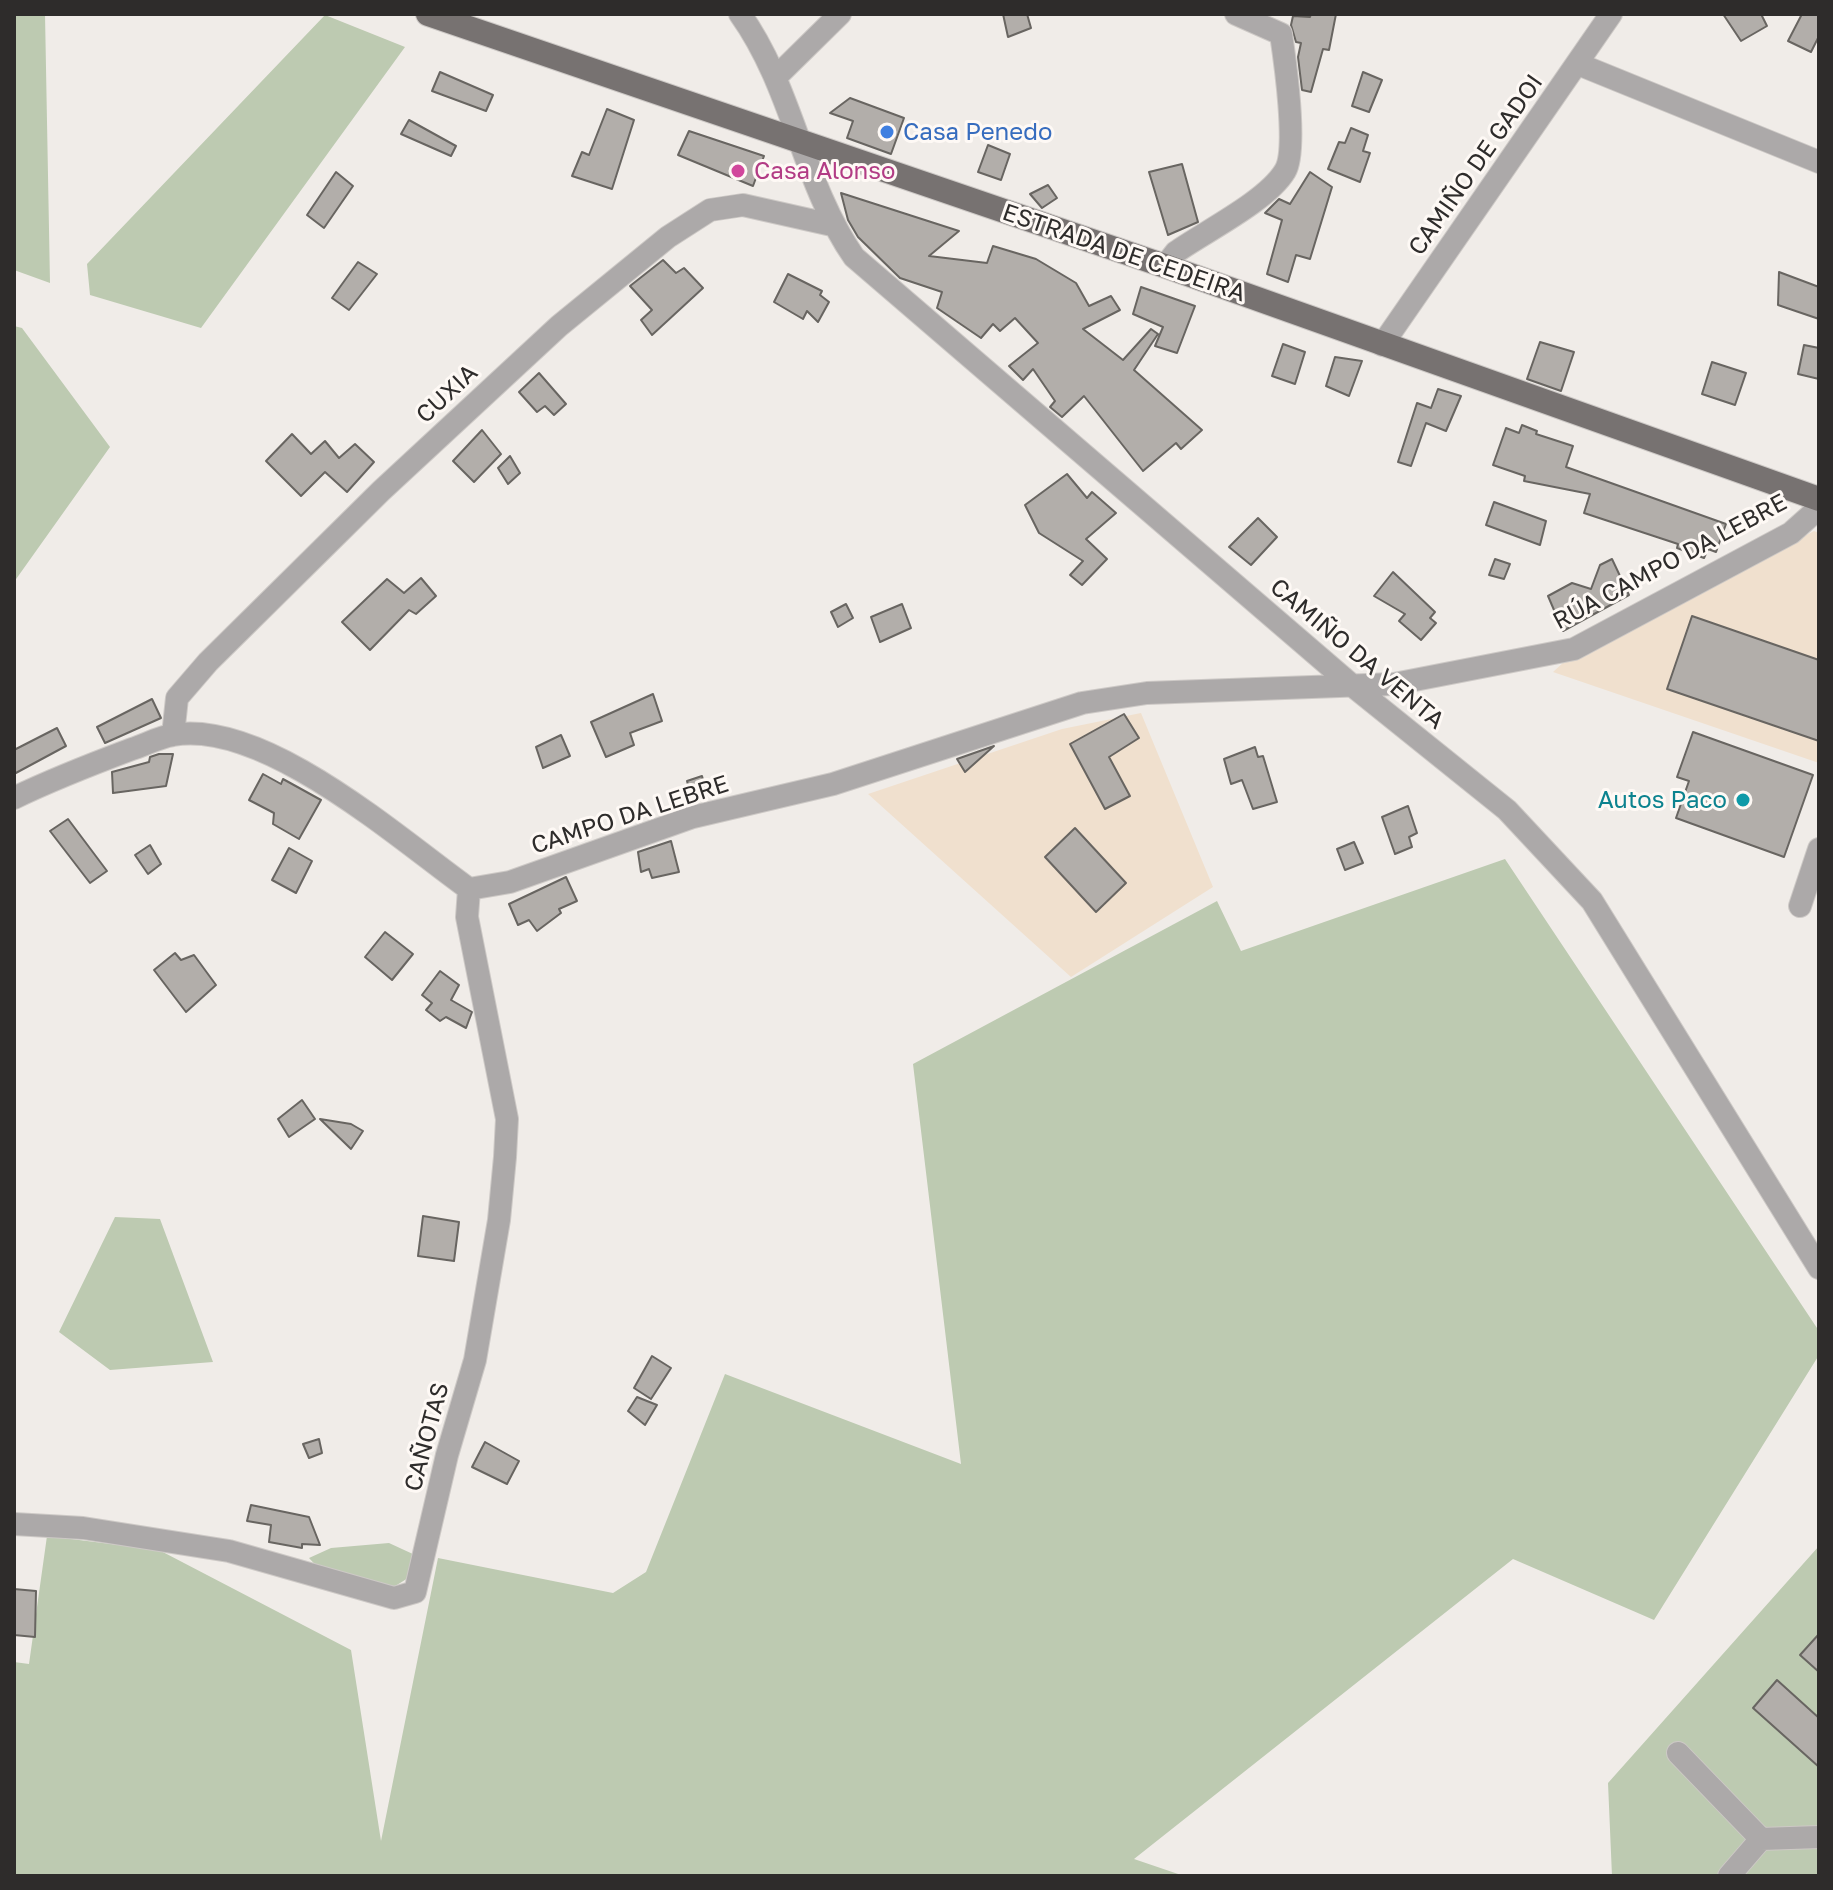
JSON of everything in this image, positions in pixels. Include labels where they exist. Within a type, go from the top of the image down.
[{"type":"main road","name":"ESTRADA DE CEDEIRA","points":[[428,14],[1165,266],[1819,499]]},
{"type":"street","name":"CAMIÑO DA VENTA","points":[[740,14],[762,45],[777,76],[798,140],[832,225],[854,257],[1354,687],[1507,810],[1592,901],[1819,1268]]},
{"type":"street","points":[[777,76],[840,14]]},
{"type":"street","points":[[1165,266],[1176,252],[1274,186],[1288,168],[1290,137],[1281,34],[1236,14]]},
{"type":"street","name":"CAMIÑO DE GADOI","points":[[1382,345],[1611,14]]},
{"type":"street","points":[[1578,64],[1819,162]]},
{"type":"street","name":"CUXIA","points":[[173,735],[177,698],[208,662],[381,491],[559,326],[668,237],[710,210],[743,205],[832,225]]},
{"type":"street","name":"RÚA CAMPO DA LEBRE","points":[[1354,687],[1432,678],[1574,649],[1791,533],[1819,508]]},
{"type":"street","name":"CAMPO DA LEBRE","points":[[469,889],[510,882],[693,817],[833,784],[1082,703],[1147,693],[1354,687]]},
{"type":"street","points":[[14,798],[58,777],[173,735],[219,736],[269,753],[310,775],[469,889]]},
{"type":"street","points":[[1800,906],[1819,849]]},
{"type":"street","name":"CAÑOTAS","points":[[14,1524],[83,1528],[229,1551],[394,1598],[415,1592],[447,1455],[475,1360],[499,1220],[505,1157],[507,1119],[467,917],[469,889]]},
{"type":"street","points":[[1678,1753],[1761,1839]]},
{"type":"street","points":[[1729,1876],[1761,1839],[1819,1837]]},
{"type":"shaded area","points":[[1814,531],[1819,533],[1819,763],[1553,672],[1565,661]]},
{"type":"shaded area","points":[[1141,713],[1213,887],[1071,977],[868,794],[1062,729]]},
{"type":"green space","points":[[14,14],[45,14],[50,283],[14,270]]},
{"type":"green space","points":[[325,15],[405,47],[201,328],[90,295],[87,264]]},
{"type":"green space","points":[[14,326],[22,328],[110,447],[14,582]]},
{"type":"green space","points":[[1505,859],[1819,1331],[1819,1355],[1654,1620],[1513,1559],[1134,1859],[1184,1876],[14,1876],[14,1662],[29,1664],[47,1536],[159,1550],[351,1650],[381,1841],[438,1558],[613,1593],[646,1572],[725,1374],[961,1464],[913,1064],[1217,901],[1241,951]]},
{"type":"green space","points":[[115,1217],[160,1219],[213,1362],[110,1370],[59,1332]]},
{"type":"green space","points":[[389,1543],[415,1555],[408,1578],[389,1590],[323,1573],[309,1558],[331,1548]]},
{"type":"green space","points":[[1819,1546],[1819,1876],[1612,1876],[1608,1783]]},
{"type":"building","points":[[1003,14],[1027,14],[1031,28],[1008,37]]},
{"type":"building","points":[[1311,14],[1336,14],[1329,50],[1323,49],[1311,92],[1302,90],[1298,57],[1301,43],[1296,42],[1291,25],[1293,16],[1310,17]]},
{"type":"building","points":[[1723,14],[1761,14],[1767,26],[1741,41]]},
{"type":"building","points":[[1802,14],[1819,14],[1819,36],[1811,52],[1788,41]]},
{"type":"building","points":[[440,72],[493,95],[486,111],[432,91]]},
{"type":"building","points":[[1363,72],[1382,80],[1369,112],[1352,106]]},
{"type":"building","points":[[850,98],[904,118],[891,154],[847,138],[853,121],[830,113]]},
{"type":"building","points":[[607,109],[634,120],[612,189],[572,176],[582,152],[589,155]]},
{"type":"building","points":[[409,120],[456,146],[451,156],[401,134]]},
{"type":"building","points":[[1351,128],[1368,135],[1363,151],[1370,153],[1360,182],[1328,169],[1339,142],[1345,143]]},
{"type":"building","name":"Casa Alonso","points":[[689,131],[764,156],[753,186],[678,155]]},
{"type":"building","points":[[988,145],[1010,154],[1001,180],[978,172]]},
{"type":"building","points":[[1182,164],[1198,222],[1168,235],[1149,172]]},
{"type":"building","points":[[336,172],[353,186],[324,228],[307,215]]},
{"type":"building","points":[[1310,172],[1332,187],[1310,259],[1296,255],[1288,282],[1267,274],[1282,220],[1265,213],[1279,199],[1290,204]]},
{"type":"building","points":[[1048,185],[1057,198],[1042,208],[1030,194]]},
{"type":"building","points":[[841,193],[959,231],[929,256],[987,263],[993,246],[1036,259],[1076,283],[1089,306],[1111,296],[1120,310],[1083,329],[1123,360],[1151,329],[1158,334],[1134,370],[1202,430],[1181,449],[1176,443],[1143,471],[1084,396],[1062,417],[1050,407],[1055,401],[1033,369],[1023,380],[1009,366],[1038,343],[1015,318],[1000,331],[993,324],[981,338],[937,308],[942,292],[900,278],[858,237],[848,220]]},
{"type":"building","points":[[663,260],[676,273],[684,268],[703,288],[652,335],[641,320],[652,310],[630,286]]},
{"type":"building","points":[[358,262],[377,274],[349,310],[332,298]]},
{"type":"building","points":[[1779,272],[1819,287],[1819,319],[1778,305]]},
{"type":"building","points":[[788,274],[822,291],[820,295],[829,302],[818,322],[807,311],[803,319],[774,302]]},
{"type":"building","points":[[1141,287],[1195,306],[1177,353],[1155,346],[1163,327],[1133,314]]},
{"type":"building","points":[[1540,342],[1574,352],[1561,391],[1527,379]]},
{"type":"building","points":[[1283,344],[1305,352],[1295,384],[1272,376]]},
{"type":"building","points":[[1804,345],[1819,348],[1819,379],[1798,374]]},
{"type":"building","points":[[1335,357],[1362,361],[1349,396],[1326,386]]},
{"type":"building","points":[[1712,362],[1746,373],[1735,405],[1702,394]]},
{"type":"building","points":[[539,373],[566,404],[554,415],[545,406],[537,412],[519,392]]},
{"type":"building","points":[[1438,389],[1461,396],[1446,431],[1426,423],[1411,466],[1398,462],[1417,403],[1431,408]]},
{"type":"building","points":[[1522,425],[1537,431],[1536,434],[1573,446],[1566,467],[1726,524],[1716,552],[1708,549],[1704,558],[1677,548],[1678,544],[1584,513],[1590,494],[1524,481],[1525,476],[1493,465],[1506,428],[1519,433]]},
{"type":"building","points":[[482,430],[501,454],[474,482],[453,461]]},
{"type":"building","points":[[292,434],[311,454],[325,441],[339,458],[355,444],[374,462],[347,492],[325,472],[301,496],[266,461]]},
{"type":"building","points":[[510,456],[520,473],[508,484],[498,468]]},
{"type":"building","points":[[1067,474],[1087,498],[1092,492],[1116,513],[1086,539],[1107,559],[1082,585],[1070,575],[1083,561],[1039,533],[1025,505]]},
{"type":"building","points":[[1494,502],[1546,521],[1540,545],[1486,525]]},
{"type":"building","points":[[1258,518],[1277,537],[1251,565],[1229,547]]},
{"type":"building","points":[[1495,559],[1510,564],[1504,579],[1489,575]]},
{"type":"building","points":[[1612,559],[1629,595],[1563,631],[1548,596],[1572,583],[1591,589],[1600,565]]},
{"type":"building","points":[[1393,572],[1435,612],[1430,618],[1436,623],[1421,640],[1399,621],[1405,614],[1374,596]]},
{"type":"building","points":[[421,578],[436,596],[416,614],[409,610],[370,650],[342,622],[387,579],[404,593]]},
{"type":"building","points":[[846,604],[853,618],[838,627],[831,612]]},
{"type":"building","points":[[902,604],[911,628],[880,642],[871,617]]},
{"type":"building","points":[[1692,616],[1819,660],[1819,741],[1667,689]]},
{"type":"building","points":[[653,694],[662,721],[630,733],[634,745],[606,757],[591,722]]},
{"type":"building","points":[[152,699],[161,718],[105,743],[97,727]]},
{"type":"building","points":[[1124,714],[1139,738],[1109,757],[1130,796],[1105,809],[1070,744]]},
{"type":"building","points":[[57,728],[66,746],[14,774],[14,750]]},
{"type":"building","name":"Autos Paco","points":[[1693,732],[1813,775],[1784,857],[1676,818],[1689,781],[1677,777]]},
{"type":"building","points":[[561,735],[570,756],[543,768],[536,747]]},
{"type":"building","points":[[994,746],[965,772],[957,759]]},
{"type":"building","points":[[1255,747],[1258,757],[1263,756],[1277,802],[1253,809],[1242,780],[1231,784],[1224,759]]},
{"type":"building","points":[[173,754],[166,786],[113,793],[112,772],[149,762],[150,757]]},
{"type":"building","points":[[263,774],[281,784],[283,779],[321,800],[299,839],[273,824],[274,813],[249,800]]},
{"type":"building","points":[[702,776],[707,795],[692,800],[687,781]]},
{"type":"building","points":[[1408,806],[1417,833],[1409,837],[1412,847],[1395,854],[1382,817]]},
{"type":"building","points":[[68,819],[107,871],[90,883],[50,831]]},
{"type":"building","points":[[1075,828],[1126,883],[1096,912],[1045,857]]},
{"type":"building","points":[[671,841],[679,872],[652,878],[649,869],[641,872],[638,852]]},
{"type":"building","points":[[1354,842],[1363,863],[1345,870],[1337,849]]},
{"type":"building","points":[[150,845],[161,864],[148,874],[135,855]]},
{"type":"building","points":[[289,848],[312,861],[296,893],[272,880]]},
{"type":"building","points":[[566,877],[577,901],[559,909],[561,913],[537,931],[529,920],[518,925],[509,904]]},
{"type":"building","points":[[385,932],[413,954],[392,980],[365,957]]},
{"type":"building","points":[[175,953],[181,960],[194,955],[216,985],[186,1012],[154,970]]},
{"type":"building","points":[[440,971],[459,985],[451,1000],[472,1012],[466,1028],[446,1017],[440,1021],[426,1010],[432,1003],[422,995]]},
{"type":"building","points":[[302,1100],[315,1119],[289,1137],[278,1119]]},
{"type":"building","points":[[320,1119],[351,1124],[363,1131],[351,1149]]},
{"type":"building","points":[[423,1216],[459,1222],[454,1261],[418,1256]]},
{"type":"building","points":[[652,1356],[671,1368],[651,1399],[634,1388]]},
{"type":"building","points":[[637,1397],[657,1405],[645,1425],[628,1411]]},
{"type":"building","points":[[319,1439],[322,1453],[309,1458],[303,1444]]},
{"type":"building","points":[[485,1442],[519,1461],[507,1484],[472,1467]]},
{"type":"building","points":[[251,1505],[309,1517],[320,1545],[302,1544],[302,1548],[269,1542],[271,1525],[247,1521]]},
{"type":"building","points":[[14,1589],[36,1591],[35,1637],[14,1635]]},
{"type":"building","points":[[1819,1634],[1819,1672],[1800,1655]]},
{"type":"building","points":[[1777,1680],[1819,1718],[1819,1767],[1753,1708]]},
{"type":"place","name":"Casa Penedo","points":[[887,132]]},
{"type":"place","name":"Casa Alonso","points":[[738,171]]},
{"type":"place","name":"Autos Paco","points":[[1743,800]]}]
